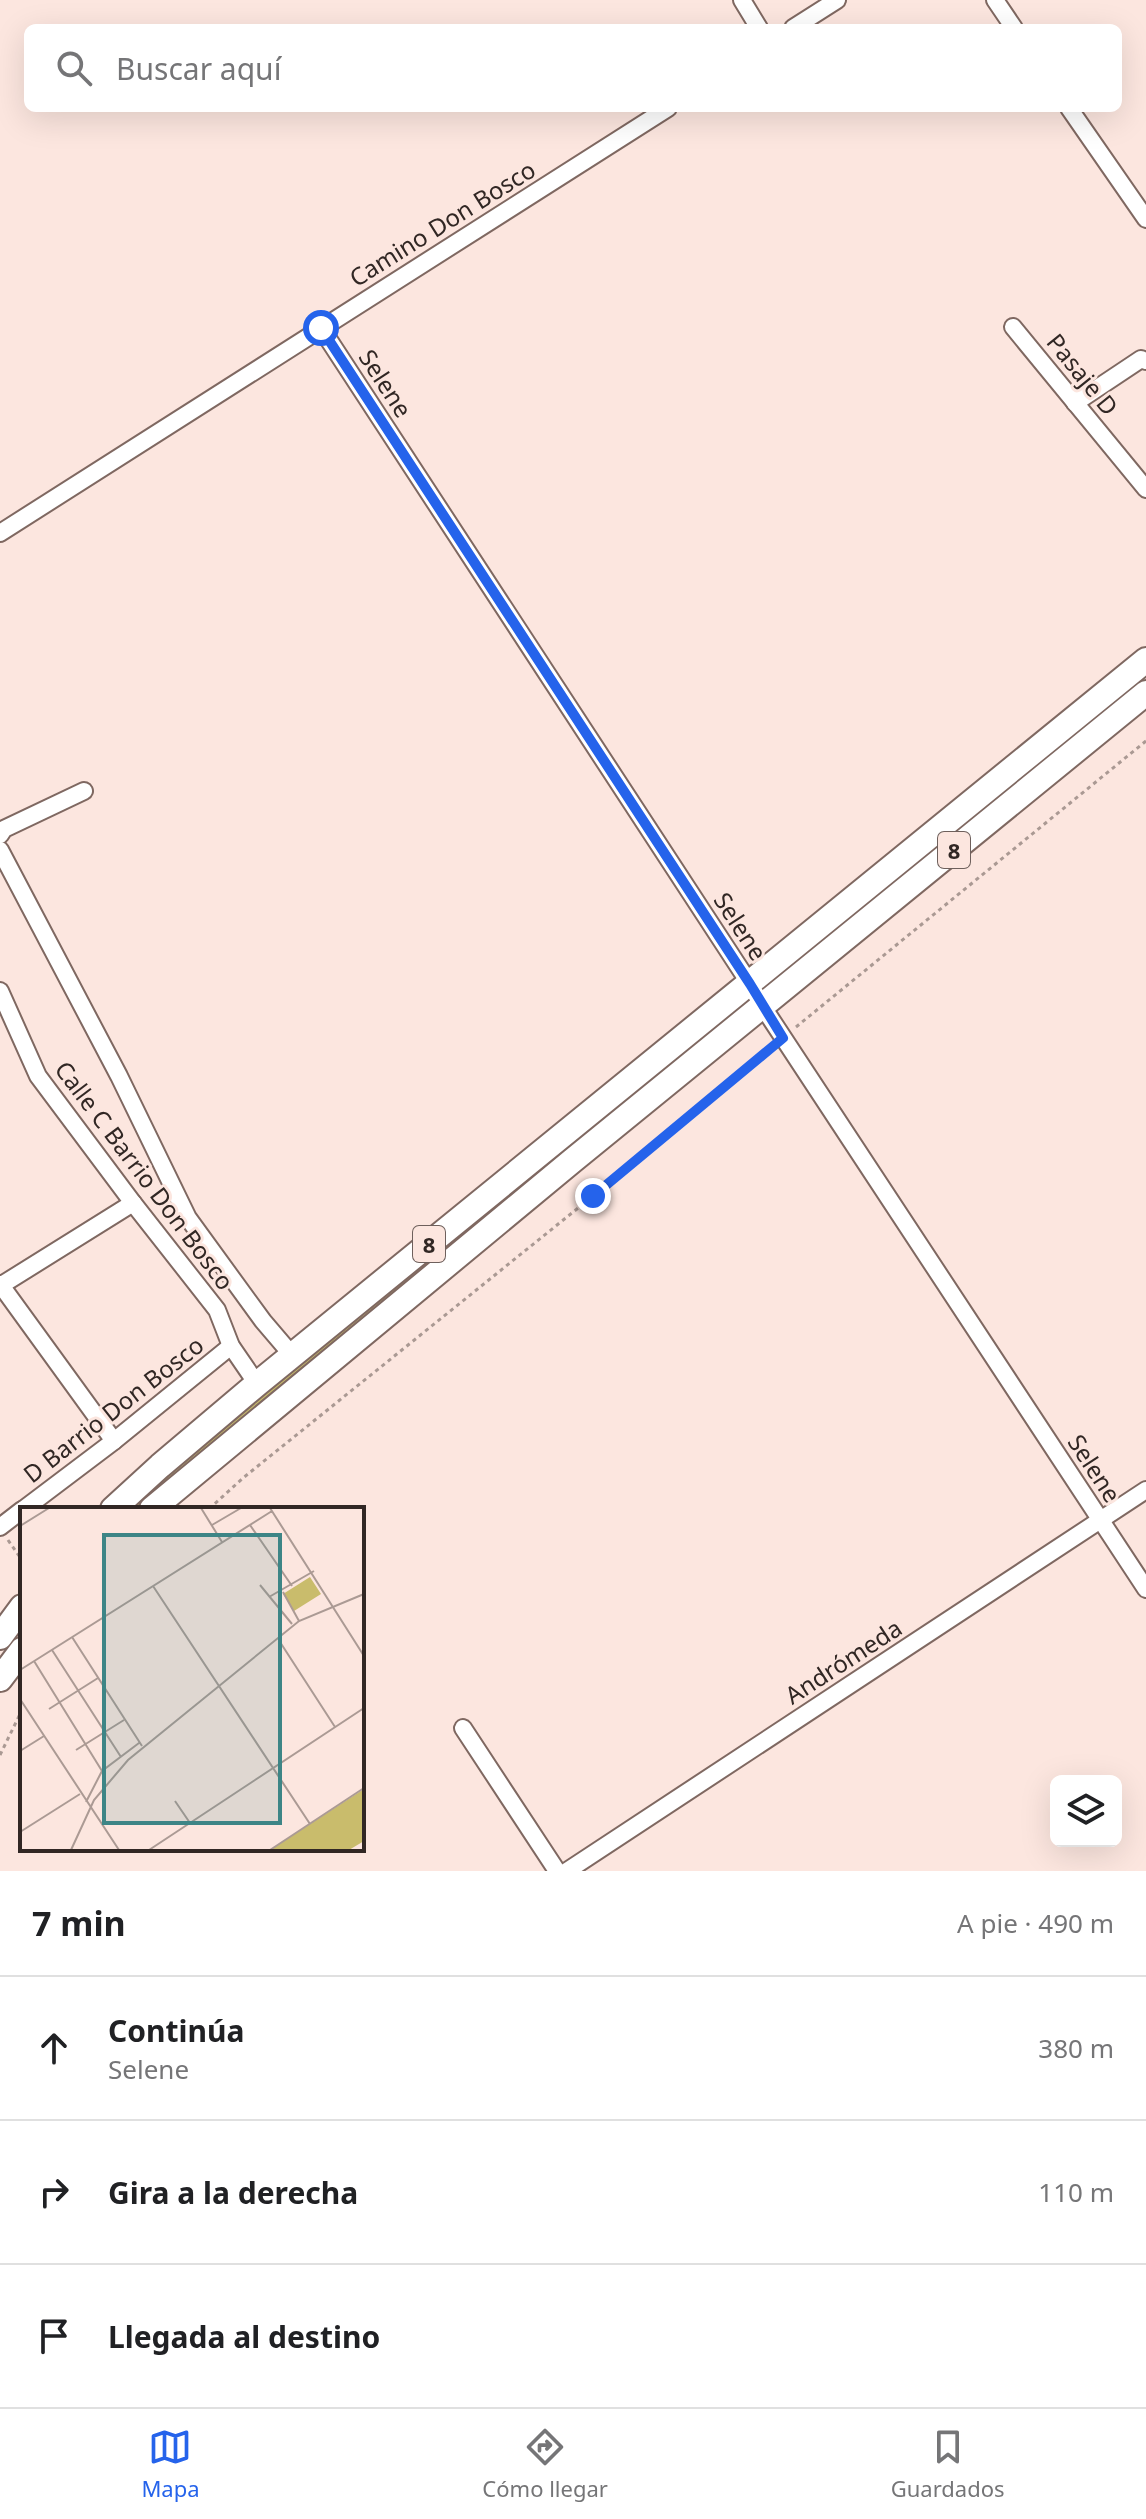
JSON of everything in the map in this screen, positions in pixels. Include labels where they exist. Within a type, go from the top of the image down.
[{"type":"highway","name":"8","points":[[115,1507],[292,1355],[1146,660]]},
{"type":"highway","name":"8","points":[[154,1507],[572,1161],[1146,694]]},
{"type":"highway","points":[[0,1637],[20,1610]]},
{"type":"highway","points":[[0,1679],[20,1653]]},
{"type":"street","points":[[742,0],[757,24]]},
{"type":"street","points":[[799,24],[837,0]]},
{"type":"street","points":[[995,0],[1011,24]]},
{"type":"street","name":"Camino Don Bosco","points":[[0,533],[662,112]]},
{"type":"street","points":[[1072,112],[1146,219]]},
{"type":"street","name":"Pasaje D","points":[[1013,327],[1146,489]]},
{"type":"street","name":"Selene","points":[[321,328],[1146,1589]]},
{"type":"street","points":[[1075,403],[1141,359],[1146,361]]},
{"type":"street","points":[[0,835],[4,829],[84,791]]},
{"type":"street","points":[[0,850],[119,1076],[188,1218],[263,1321],[292,1355]]},
{"type":"street","name":"Calle C Barrio Don Bosco","points":[[0,991],[38,1076],[217,1310],[231,1346],[257,1384]]},
{"type":"street","points":[[114,1441],[0,1285],[133,1203]]},
{"type":"street","name":"D Barrio Don Bosco","points":[[27,1507],[231,1346]]},
{"type":"street","name":"Andrómeda","points":[[567,1871],[1146,1490]]},
{"type":"street","name":"D Barrio Don Bosco","points":[[4,1533],[20,1514]]},
{"type":"street","points":[[463,1728],[557,1871]]},
{"type":"path","points":[[211,1507],[1146,741]]},
{"type":"path","points":[[4,1533],[20,1557]]},
{"type":"path","points":[[0,1755],[20,1714]]},
{"type":"shaded area","points":[[725,1019],[141,1507],[126,1507]]},
{"type":"route","points":[[321,328],[783,1038],[593,1196]]}]
